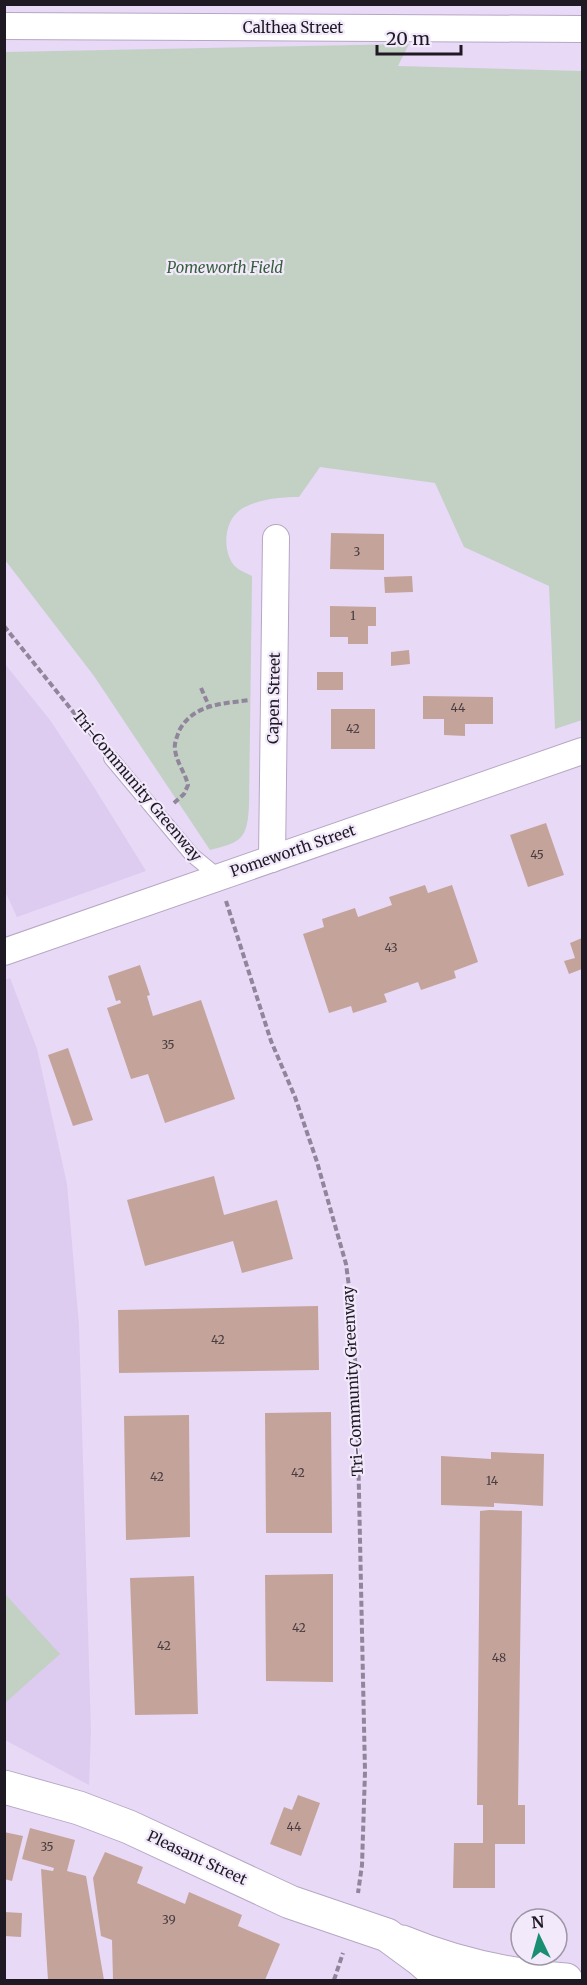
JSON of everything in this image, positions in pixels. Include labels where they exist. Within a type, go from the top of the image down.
[{"type":"main road","name":"Pleasant Street","points":[[4,1787],[79,1808],[129,1827],[290,1902],[387,1935],[434,1955],[512,1975],[566,1980]]},
{"type":"main road","name":"Pleasant Street","points":[[387,1935],[444,1980]]},
{"type":"street","name":"Calthea Street","points":[[4,26],[582,29]]},
{"type":"street","name":"Capen Street","points":[[272,859],[276,538]]},
{"type":"street","name":"Pomeworth Street","points":[[4,952],[582,751]]},
{"type":"lane","name":"Tri-Community Greenway","points":[[111,758],[192,855],[219,877]]},
{"type":"path","name":"Tri-Community Greenway","points":[[4,626],[111,758]]},
{"type":"path","points":[[201,688],[209,706]]},
{"type":"path","points":[[161,816],[184,794],[188,785],[175,749],[177,736],[187,720],[209,706],[250,700]]},
{"type":"path","name":"Tri-Community Greenway","points":[[219,877],[271,1041],[295,1097],[317,1162],[346,1264],[353,1317],[357,1400],[365,1772],[363,1865],[353,1924],[334,1980]]},
{"type":"shaded area","points":[[4,663],[50,720],[146,871],[17,917],[4,889]]},
{"type":"shaded area","points":[[10,978],[37,1049],[67,1184],[79,1326],[91,1732],[89,1785],[5,1740],[4,980]]},
{"type":"green space","name":"Pomeworth Field","points":[[409,44],[398,66],[582,71],[582,720],[555,729],[549,586],[464,547],[435,483],[320,467],[299,497],[271,499],[251,504],[238,511],[229,525],[226,541],[229,557],[236,568],[252,576],[249,806],[247,826],[241,837],[229,844],[210,850],[94,676],[5,560],[5,52]]},
{"type":"green space","points":[[4,1593],[60,1654],[5,1703],[4,1703]]},
{"type":"building","points":[[331,533],[384,534],[384,570],[330,569]]},
{"type":"building","points":[[412,576],[413,592],[385,593],[384,577]]},
{"type":"building","points":[[330,606],[376,607],[376,626],[368,626],[368,644],[348,644],[348,637],[330,637]]},
{"type":"building","points":[[409,650],[410,664],[391,666],[391,652]]},
{"type":"building","points":[[317,672],[343,672],[343,690],[317,690]]},
{"type":"building","points":[[423,696],[493,697],[493,724],[465,724],[465,736],[444,735],[444,719],[423,719]]},
{"type":"building","points":[[331,709],[375,709],[375,749],[331,749]]},
{"type":"building","points":[[546,823],[564,875],[528,887],[510,835]]},
{"type":"building","points":[[425,885],[428,893],[452,885],[478,962],[454,971],[456,978],[421,990],[418,982],[384,994],[387,1002],[353,1013],[351,1006],[329,1013],[303,934],[324,927],[322,919],[355,908],[358,917],[392,905],[389,897]]},
{"type":"building","points":[[582,938],[582,969],[569,974],[564,961],[575,958],[570,943]]},
{"type":"building","points":[[140,965],[150,995],[147,996],[153,1016],[201,1000],[235,1099],[165,1123],[148,1074],[131,1079],[107,1008],[121,1003],[120,1000],[116,1001],[108,976]]},
{"type":"building","points":[[68,1048],[93,1120],[73,1126],[48,1055]]},
{"type":"building","points":[[214,1176],[224,1215],[277,1200],[293,1259],[242,1273],[233,1241],[145,1266],[127,1200]]},
{"type":"building","points":[[318,1306],[319,1370],[119,1373],[118,1310]]},
{"type":"building","points":[[331,1412],[332,1533],[266,1533],[265,1413]]},
{"type":"building","points":[[189,1415],[190,1537],[126,1540],[124,1416]]},
{"type":"building","points":[[491,1452],[544,1454],[543,1506],[494,1503],[494,1507],[441,1505],[441,1456],[491,1459]]},
{"type":"building","points":[[480,1511],[522,1511],[518,1805],[525,1805],[525,1844],[495,1844],[495,1888],[453,1888],[454,1843],[483,1843],[483,1805],[477,1805]]},
{"type":"building","points":[[333,1574],[333,1682],[266,1681],[265,1575]]},
{"type":"building","points":[[194,1576],[198,1714],[135,1715],[130,1578]]},
{"type":"building","points":[[298,1795],[320,1803],[301,1856],[270,1844],[284,1807],[292,1810]]},
{"type":"building","points":[[30,1828],[75,1840],[67,1871],[86,1876],[104,1980],[48,1980],[41,1869],[53,1871],[54,1868],[22,1859]]},
{"type":"building","points":[[4,1832],[23,1836],[12,1881],[4,1879]]},
{"type":"building","points":[[105,1852],[143,1867],[137,1883],[185,1904],[189,1892],[242,1915],[238,1926],[280,1944],[265,1980],[113,1980],[112,1940],[101,1936],[93,1878]]},
{"type":"building","points":[[4,1912],[22,1913],[21,1937],[4,1936]]}]
